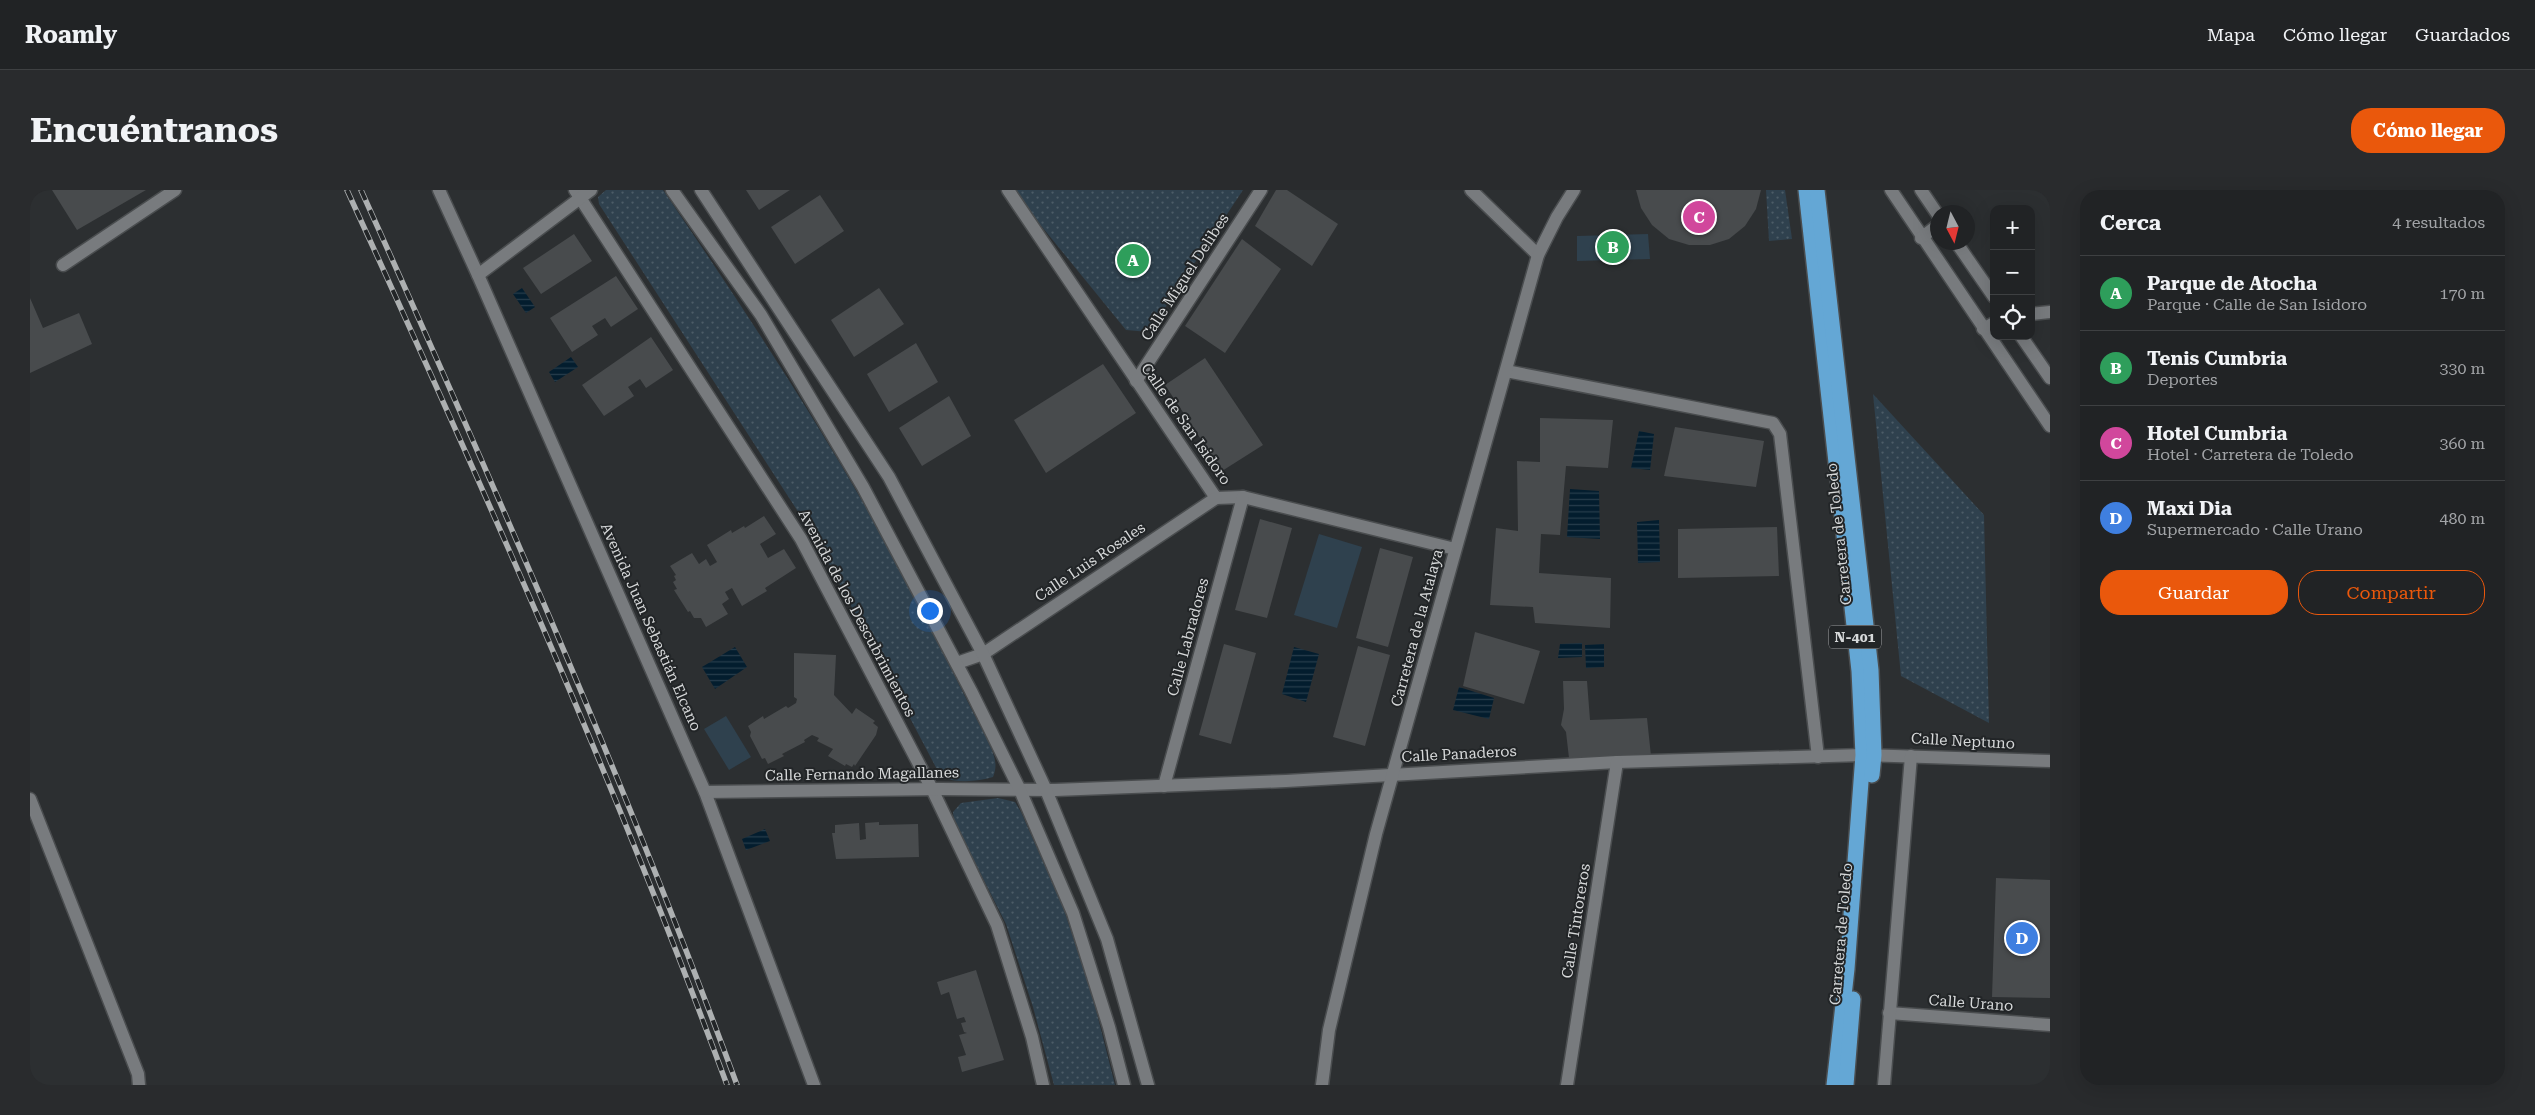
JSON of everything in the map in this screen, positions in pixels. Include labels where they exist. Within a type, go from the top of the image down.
[{"type":"highway","name":"N-401","points":[[1806,190],[1858,671],[1869,755],[1834,1085]]},
{"type":"highway","name":"Carretera de Toledo","points":[[1817,190],[1871,670],[1869,755],[1846,1085]]},
{"type":"street","points":[[63,265],[175,190]]},
{"type":"street","name":"Avenida Juan Sebastián Elcano","points":[[439,190],[706,792],[814,1085]]},
{"type":"street","points":[[672,190],[761,315],[863,487],[957,663],[1020,790],[1073,913],[1109,1027],[1124,1085]]},
{"type":"street","points":[[702,190],[889,477],[983,654],[1046,790],[1108,940],[1148,1085]]},
{"type":"street","name":"Calle de San Isidoro","points":[[1008,190],[1216,498],[1243,497],[1456,549]]},
{"type":"street","name":"Calle Miguel Delibes","points":[[1136,382],[1261,190]]},
{"type":"street","points":[[1472,190],[1538,255]]},
{"type":"street","name":"Carretera de la Atalaya","points":[[1322,1085],[1329,1030],[1353,926],[1538,255],[1557,217],[1574,190]]},
{"type":"street","points":[[1890,190],[1921,238],[1988,326],[2050,426]]},
{"type":"street","points":[[1921,190],[1931,205]]},
{"type":"street","points":[[478,275],[582,193]]},
{"type":"street","name":"Avenida de los Descubrimientos","points":[[582,193],[801,539],[932,789],[998,925],[1032,1037],[1043,1085]]},
{"type":"street","points":[[1921,238],[1930,231]]},
{"type":"street","points":[[1962,250],[1993,295]]},
{"type":"street","points":[[2035,314],[2050,312]]},
{"type":"street","points":[[2024,340],[2050,378]]},
{"type":"street","points":[[1506,371],[1772,423],[1780,434],[1818,757]]},
{"type":"street","name":"Calle Labradores","points":[[1164,786],[1243,497]]},
{"type":"street","name":"Calle Luis Rosales","points":[[957,663],[983,654],[1216,498]]},
{"type":"street","name":"Calle Neptuno","points":[[1869,755],[2050,762]]},
{"type":"street","name":"Calle Panaderos","points":[[1046,790],[1164,786],[1617,762],[1869,755]]},
{"type":"street","points":[[1884,1085],[1911,756]]},
{"type":"street","name":"Calle Tintoreros","points":[[1567,1085],[1617,762]]},
{"type":"street","name":"Calle Fernando Magallanes","points":[[706,792],[932,789],[1046,790]]},
{"type":"street","points":[[30,799],[138,1074],[139,1085]]},
{"type":"street","name":"Calle Urano","points":[[1889,1013],[2050,1025]]},
{"type":"shaded area","points":[[606,190],[663,190],[784,372],[842,466],[919,605],[987,739],[995,763],[993,777],[967,781],[941,777],[817,541],[599,204],[598,197]]},
{"type":"shaded area","points":[[1012,190],[1243,190],[1149,332],[1126,330]]},
{"type":"shaded area","points":[[1766,190],[1785,190],[1792,239],[1769,241]]},
{"type":"shaded area","points":[[1648,234],[1650,259],[1577,261],[1577,236]]},
{"type":"shaded area","points":[[522,288],[535,307],[526,313],[513,294]]},
{"type":"shaded area","points":[[571,357],[578,367],[555,382],[549,372]]},
{"type":"shaded area","points":[[1873,394],[1984,515],[1989,723],[1901,676]]},
{"type":"shaded area","points":[[1639,431],[1654,434],[1650,470],[1631,468]]},
{"type":"shaded area","points":[[1570,489],[1599,491],[1600,539],[1567,537]]},
{"type":"shaded area","points":[[1659,520],[1660,562],[1638,563],[1637,522]]},
{"type":"shaded area","points":[[1319,534],[1362,547],[1337,628],[1294,615]]},
{"type":"shaded area","points":[[1582,643],[1582,657],[1558,658],[1560,644]]},
{"type":"shaded area","points":[[1604,644],[1604,667],[1586,668],[1585,645]]},
{"type":"shaded area","points":[[735,647],[747,667],[715,689],[702,667]]},
{"type":"shaded area","points":[[1294,647],[1319,654],[1306,702],[1282,694]]},
{"type":"shaded area","points":[[1459,687],[1494,698],[1489,719],[1453,710]]},
{"type":"shaded area","points":[[726,716],[751,757],[729,770],[704,729]]},
{"type":"shaded area","points":[[998,798],[1015,802],[1021,812],[1063,907],[1093,998],[1115,1085],[1054,1085],[1033,1007],[1006,924],[954,821],[953,812],[961,803]]},
{"type":"shaded area","points":[[765,829],[770,841],[746,850],[742,839]]},
{"type":"building","points":[[52,190],[146,190],[77,230]]},
{"type":"building","points":[[746,190],[790,190],[759,210]]},
{"type":"building","points":[[1276,190],[1287,190],[1338,224],[1312,266],[1255,226]]},
{"type":"building","points":[[1636,190],[1761,190],[1756,209],[1745,226],[1729,239],[1710,245],[1689,245],[1669,239],[1652,225],[1641,208]]},
{"type":"building","points":[[820,195],[844,231],[795,264],[771,227]]},
{"type":"building","points":[[574,234],[592,261],[541,294],[523,268]]},
{"type":"building","points":[[1242,239],[1281,269],[1225,353],[1185,326]]},
{"type":"building","points":[[616,276],[638,309],[611,327],[605,318],[592,326],[598,335],[572,352],[550,318]]},
{"type":"building","points":[[879,288],[904,324],[854,357],[831,320]]},
{"type":"building","points":[[30,298],[43,328],[79,313],[92,344],[30,373]]},
{"type":"building","points":[[651,337],[673,370],[646,388],[640,379],[628,387],[634,396],[604,416],[582,385]]},
{"type":"building","points":[[916,343],[938,382],[889,412],[867,374]]},
{"type":"building","points":[[1205,358],[1263,445],[1222,471],[1165,385]]},
{"type":"building","points":[[1103,364],[1136,413],[1046,473],[1014,420]]},
{"type":"building","points":[[949,396],[971,436],[922,466],[899,428]]},
{"type":"building","points":[[1540,418],[1613,420],[1608,468],[1566,466],[1560,535],[1541,534],[1539,573],[1611,578],[1610,628],[1535,623],[1533,607],[1490,605],[1496,528],[1518,531],[1517,461],[1540,462]]},
{"type":"building","points":[[1675,427],[1764,441],[1756,487],[1664,476]]},
{"type":"building","points":[[764,516],[776,534],[760,544],[768,558],[784,549],[796,568],[765,588],[767,591],[742,606],[732,588],[725,592],[729,599],[722,604],[728,614],[706,627],[701,618],[694,618],[690,611],[688,612],[674,590],[677,589],[673,582],[676,580],[674,576],[676,575],[670,566],[692,553],[699,564],[706,559],[710,566],[717,562],[707,545],[731,530],[732,533],[744,526],[745,528]]},
{"type":"building","points":[[1260,519],[1292,528],[1267,618],[1235,610]]},
{"type":"building","points":[[1777,527],[1779,576],[1678,578],[1678,529]]},
{"type":"building","points":[[1380,548],[1413,557],[1388,647],[1356,638]]},
{"type":"building","points":[[1475,632],[1540,651],[1524,704],[1463,686]]},
{"type":"building","points":[[1224,644],[1256,653],[1231,744],[1199,735]]},
{"type":"building","points":[[1358,646],[1390,655],[1365,746],[1333,737]]},
{"type":"building","points":[[794,653],[836,655],[834,695],[852,714],[856,708],[875,721],[873,723],[878,727],[876,735],[855,766],[854,764],[852,767],[846,764],[845,766],[828,756],[833,749],[817,741],[819,738],[812,735],[804,740],[805,742],[782,754],[784,756],[768,764],[765,758],[762,759],[750,736],[751,732],[748,726],[763,716],[764,719],[786,706],[788,708],[796,703],[797,699],[794,697]]},
{"type":"building","points":[[1563,681],[1587,681],[1590,720],[1647,718],[1651,756],[1569,758],[1566,732],[1561,725],[1564,709]]},
{"type":"building","points":[[879,822],[879,825],[918,824],[919,857],[836,859],[832,833],[835,833],[835,825],[859,823],[860,840],[866,839],[865,823]]},
{"type":"building","points":[[1996,878],[2050,880],[2050,998],[1992,997]]},
{"type":"building","points":[[976,970],[1004,1060],[962,1072],[958,1057],[966,1055],[959,1035],[967,1033],[964,1032],[961,1023],[966,1022],[964,1017],[957,1019],[949,992],[941,995],[937,982]]},
{"type":"railway","points":[[347,190],[546,634],[639,858],[727,1085]]},
{"type":"railway","points":[[361,190],[557,634],[650,858],[737,1085]]},
{"type":"place","name":"Hotel Cumbria","points":[[1699,217]]},
{"type":"place","name":"Tenis Cumbria","points":[[1613,247]]},
{"type":"place","name":"Parque de Atocha","points":[[1133,260]]},
{"type":"place","name":"Maxi Dia","points":[[2022,938]]}]
